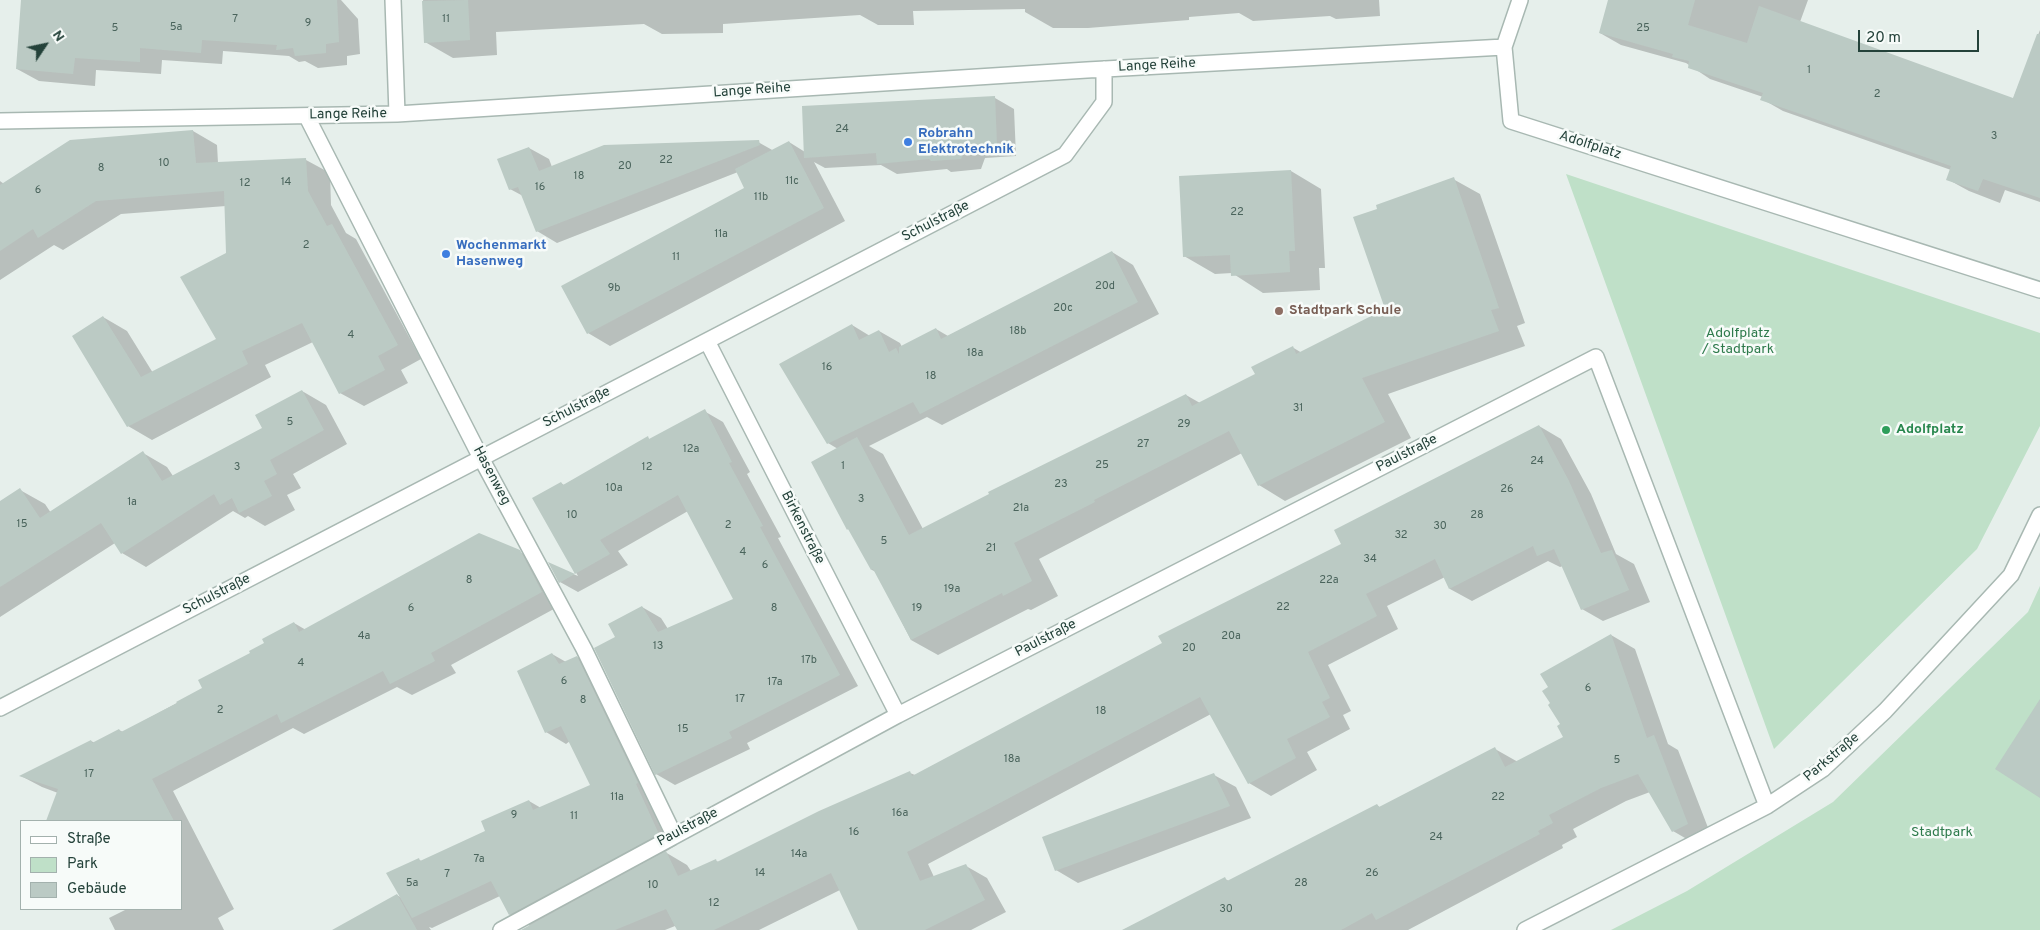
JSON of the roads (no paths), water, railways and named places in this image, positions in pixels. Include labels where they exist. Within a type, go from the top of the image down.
[{"type":"street","points":[[393,0],[396,114]]},
{"type":"street","points":[[1504,47],[1520,0]]},
{"type":"street","name":"Lange Reihe","points":[[0,121],[396,114],[1104,68],[1504,47]]},
{"type":"street","name":"Adolfplatz","points":[[1504,47],[1511,121],[2040,290]]},
{"type":"street","name":"Schulstraße","points":[[0,708],[1065,155],[1104,102],[1104,68]]},
{"type":"street","name":"Hasenweg","points":[[307,116],[481,458],[584,649],[674,835]]},
{"type":"street","name":"Birkenstraße","points":[[706,341],[898,715]]},
{"type":"street","name":"Paulstraße","points":[[501,930],[898,715],[1596,357],[1767,806]]},
{"type":"street","name":"Parkstraße","points":[[1525,930],[1767,806],[1823,769],[1885,711],[2010,576],[2040,514]]},
{"type":"place","name":"Robrahn Elektrotechnik","points":[[908,142]]},
{"type":"place","name":"Wochenmarkt Hasenweg","points":[[446,254]]},
{"type":"place","name":"Stadtpark Schule","points":[[1279,311]]},
{"type":"place","name":"Adolfplatz","points":[[1886,430]]},
{"type":"park label","name":"Adolfplatz / Stadtpark","points":[[1738,342]]},
{"type":"park label","name":"Stadtpark","points":[[1942,833]]}]
